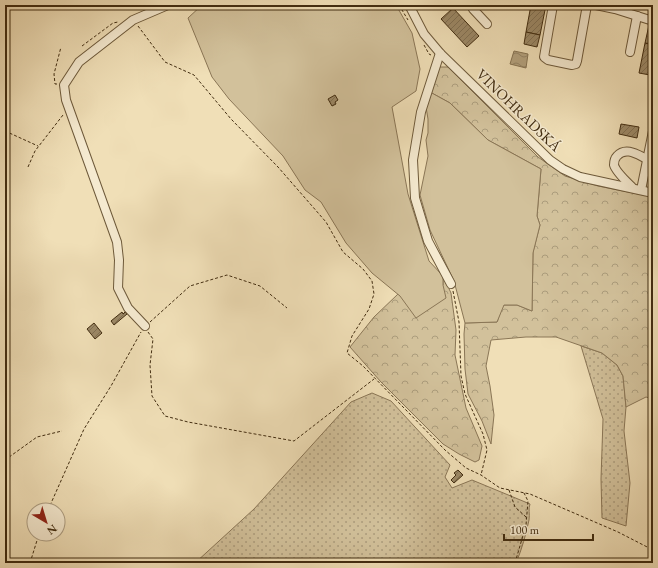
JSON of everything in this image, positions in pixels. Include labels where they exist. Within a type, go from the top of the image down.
[{"type":"street","points":[[145,326],[128,308],[118,288],[119,260],[117,242],[68,108],[64,85],[79,62],[131,22],[168,5]]},
{"type":"street","name":"VINOHRADSKÁ","points":[[410,5],[424,34],[440,54],[550,160],[563,169],[580,176],[653,193]]},
{"type":"street","points":[[471,5],[487,24]]},
{"type":"street","points":[[553,5],[544,57],[548,60],[572,65],[576,64],[577,62],[587,5]]},
{"type":"street","points":[[596,5],[615,9],[653,21]]},
{"type":"street","points":[[630,52],[637,16]]},
{"type":"street","points":[[440,54],[421,112],[413,160],[415,198],[428,241],[451,284]]},
{"type":"street","points":[[647,159],[629,151],[620,153],[617,156],[614,165],[624,180],[637,189],[647,159],[653,130]]},
{"type":"path","points":[[82,46],[113,23],[123,20],[131,22],[165,62],[194,75],[231,119],[278,167],[326,222],[343,252],[363,269],[372,281],[374,294],[369,309],[352,336],[347,353],[363,366],[445,450],[466,468],[481,475],[500,488],[530,494],[618,532],[653,550]]},
{"type":"path","points":[[55,84],[54,74],[61,47]]},
{"type":"path","points":[[52,85],[64,85]]},
{"type":"path","points":[[28,167],[35,151],[68,108]]},
{"type":"path","points":[[5,131],[39,146]]},
{"type":"path","points":[[52,502],[84,429],[111,386],[145,326],[190,286],[227,275],[260,286],[287,308]]},
{"type":"path","points":[[451,284],[459,322],[461,376],[464,394],[483,434],[487,450],[481,475]]},
{"type":"path","points":[[145,326],[153,339],[150,365],[152,396],[165,416],[188,422],[294,441],[375,378]]},
{"type":"path","points":[[5,460],[37,437],[62,431]]},
{"type":"path","points":[[509,490],[515,507],[527,517]]},
{"type":"path","points":[[515,563],[526,525],[528,501],[524,493]]},
{"type":"path","points":[[30,563],[37,542]]},
{"type":"green space","points":[[202,5],[396,5],[412,33],[420,69],[416,91],[392,107],[408,194],[429,261],[443,276],[443,285],[446,298],[416,318],[400,296],[372,273],[346,243],[321,202],[305,190],[283,156],[229,99],[212,77],[188,18]]},
{"type":"green space","points":[[439,67],[448,67],[538,157],[565,176],[598,186],[653,197],[653,399],[646,397],[626,407],[623,376],[617,365],[602,353],[556,337],[526,337],[491,340],[486,366],[494,415],[491,444],[482,421],[468,394],[465,369],[465,323],[497,322],[503,305],[517,305],[532,311],[533,252],[540,225],[537,216],[541,169],[488,140],[450,103],[430,92]]},
{"type":"green space","points":[[430,92],[450,103],[488,140],[541,169],[537,216],[540,225],[533,253],[532,311],[517,305],[504,305],[497,322],[465,323],[454,281],[430,230],[420,195],[428,156],[426,140],[428,133],[428,119],[426,107]]},
{"type":"green space","points":[[443,276],[451,293],[456,330],[455,355],[466,408],[482,446],[479,460],[475,462],[443,444],[381,382],[350,347],[374,317],[398,294],[400,296],[443,285]]},
{"type":"green space","points":[[581,346],[602,353],[617,365],[623,376],[626,407],[624,431],[630,483],[626,526],[602,518],[601,479],[603,419]]},
{"type":"green space","points":[[372,393],[391,401],[450,465],[445,477],[452,488],[472,480],[530,504],[528,525],[516,563],[195,563],[254,509],[351,402]]},
{"type":"water","points":[[514,51],[528,54],[526,68],[510,64]]},
{"type":"building","points":[[531,5],[546,5],[540,35],[526,32]]},
{"type":"building","points":[[453,8],[479,36],[467,47],[441,19]]},
{"type":"building","points":[[649,25],[653,26],[653,45],[645,43]]},
{"type":"building","points":[[526,32],[540,35],[537,47],[524,44]]},
{"type":"building","points":[[645,43],[653,45],[653,58],[650,75],[639,73]]},
{"type":"building","points":[[335,95],[338,100],[335,102],[336,104],[332,106],[328,99]]},
{"type":"building","points":[[621,124],[639,127],[637,138],[619,134]]},
{"type":"building","points":[[122,312],[123,314],[125,312],[127,314],[114,325],[111,321]]},
{"type":"building","points":[[94,323],[102,333],[95,339],[87,329]]},
{"type":"building","points":[[458,470],[463,475],[454,483],[451,480],[456,475],[454,473]]}]
